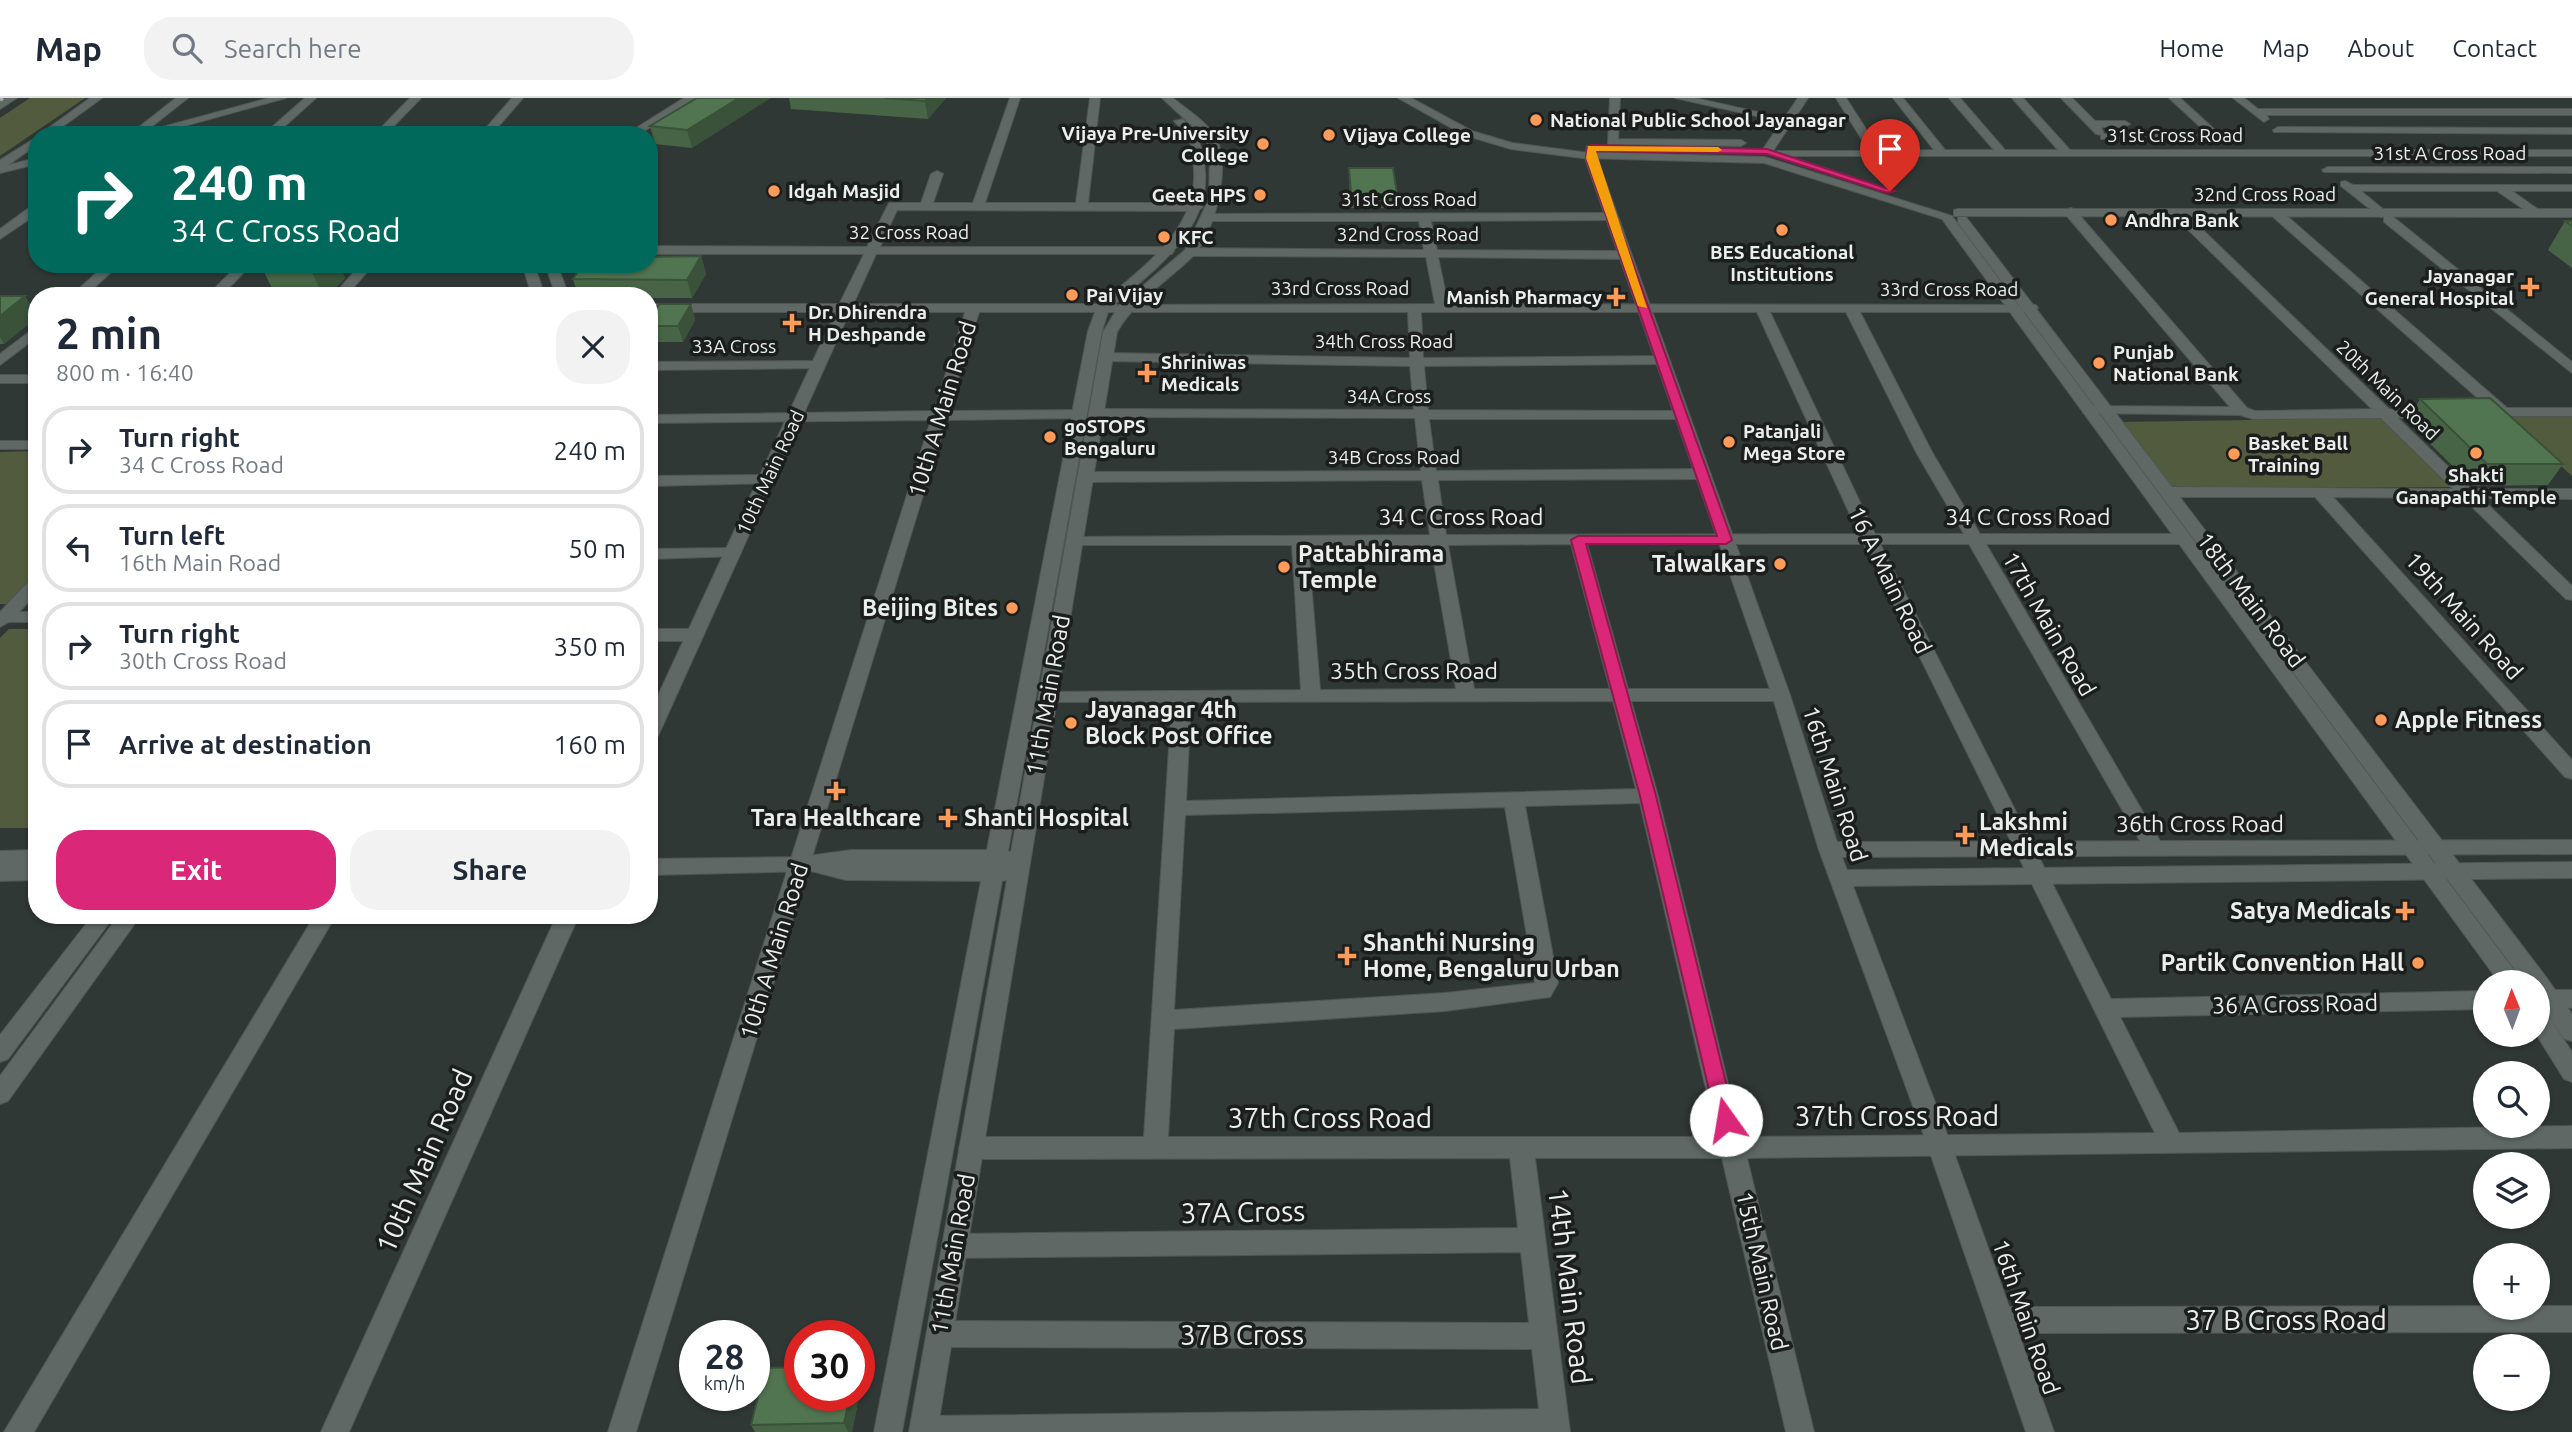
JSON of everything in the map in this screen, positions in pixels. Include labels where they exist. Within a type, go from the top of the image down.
[{"type":"street","points":[[0,106],[12,98]]},
{"type":"street","points":[[57,126],[97,98]]},
{"type":"street","points":[[147,126],[183,98]]},
{"type":"street","points":[[171,126],[281,98]]},
{"type":"street","points":[[278,126],[311,98]]},
{"type":"street","points":[[388,126],[416,98]]},
{"type":"street","points":[[493,126],[518,98]]},
{"type":"street","points":[[645,126],[691,98]]},
{"type":"street","points":[[658,129],[705,98]]},
{"type":"street","points":[[978,206],[1015,98]]},
{"type":"street","points":[[1082,206],[1095,98]]},
{"type":"street","points":[[1103,308],[1168,251],[1197,207],[1201,175],[1194,136],[1156,98]]},
{"type":"street","name":"11th Main Road","points":[[888,1432],[992,865],[1088,414],[1110,332],[1125,308],[1191,252],[1217,189],[1216,149],[1209,135],[1167,98]]},
{"type":"street","points":[[1403,98],[1447,123],[1492,141],[1529,150],[1765,160],[1955,217]]},
{"type":"street","points":[[1419,98],[1499,136],[1591,152],[1773,153],[1955,217]]},
{"type":"street","points":[[1615,98],[1612,142],[1741,143]]},
{"type":"street","points":[[1680,98],[1788,120]]},
{"type":"street","points":[[1773,153],[1788,120],[1803,98]]},
{"type":"street","points":[[1841,98],[1875,152]]},
{"type":"street","points":[[1898,98],[1941,152]]},
{"type":"street","points":[[1954,98],[2001,152]]},
{"type":"street","points":[[2017,98],[2066,152]]},
{"type":"street","points":[[2066,98],[2122,152]]},
{"type":"street","points":[[2174,98],[2235,152]]},
{"type":"street","points":[[2238,98],[2572,369]]},
{"type":"street","points":[[2375,98],[2535,213]]},
{"type":"street","points":[[2495,98],[2572,151]]},
{"type":"street","points":[[2255,112],[2572,111]]},
{"type":"street","points":[[2093,124],[2134,124]]},
{"type":"street","points":[[2190,124],[2203,124]]},
{"type":"street","points":[[2278,130],[2572,131]]},
{"type":"street","points":[[2105,137],[2218,137]]},
{"type":"street","points":[[0,168],[28,147]]},
{"type":"street","name":"31st Cross Road","points":[[1773,153],[2572,151]]},
{"type":"street","name":"16th Main Road","points":[[1591,152],[1781,695],[1829,850],[1940,1147],[2040,1432]]},
{"type":"street","points":[[0,168],[28,163]]},
{"type":"street","name":"31st A Cross Road","points":[[2328,170],[2572,170]]},
{"type":"street","points":[[937,174],[926,205],[1197,207]]},
{"type":"street","points":[[2349,188],[2572,188]]},
{"type":"street","name":"10th Main Road","points":[[658,716],[891,207],[926,205]]},
{"type":"street","name":"32nd Cross Road","points":[[2384,216],[2572,213]]},
{"type":"street","points":[[0,235],[28,215]]},
{"type":"street","points":[[1424,216],[1442,307]]},
{"type":"street","points":[[2072,216],[2242,411]]},
{"type":"street","name":"20th Main Road","points":[[2181,216],[2572,595]]},
{"type":"street","points":[[2279,216],[2504,413]]},
{"type":"street","name":"32nd Cross Road","points":[[1955,217],[2384,216],[2572,219]]},
{"type":"street","name":"31st Cross Road","points":[[1207,218],[1612,217]]},
{"type":"street","name":"18th Main Road","points":[[1955,217],[2012,307],[2503,970]]},
{"type":"street","name":"18th Main Road","points":[[1955,217],[2031,308],[2533,970]]},
{"type":"street","name":"32 Cross Road","points":[[658,250],[1168,251]]},
{"type":"street","name":"32nd Cross Road","points":[[1191,252],[1625,255]]},
{"type":"street","points":[[87,287],[104,273]]},
{"type":"street","points":[[222,287],[237,273]]},
{"type":"street","points":[[347,287],[360,273]]},
{"type":"street","points":[[1414,307],[1415,362],[1423,415],[1427,476],[1466,695]]},
{"type":"street","name":"33rd Cross Road","points":[[658,308],[2031,308]]},
{"type":"street","name":"11th Main Road","points":[[923,1431],[1085,477],[1095,331],[1103,308]]},
{"type":"street","name":"16 A Main Road","points":[[1762,308],[1870,540],[2039,876]]},
{"type":"street","name":"17th Main Road","points":[[1852,308],[1924,453],[2154,848]]},
{"type":"street","points":[[0,309],[28,309]]},
{"type":"street","name":"10th A Main Road","points":[[622,1432],[973,309]]},
{"type":"street","points":[[0,361],[28,338]]},
{"type":"street","name":"34th Cross Road","points":[[1105,357],[1415,362],[1662,360]]},
{"type":"street","name":"33A Cross","points":[[658,366],[819,365]]},
{"type":"street","points":[[0,379],[28,379]]},
{"type":"street","points":[[2088,410],[2242,411],[2253,415],[2572,412]]},
{"type":"street","points":[[658,419],[1088,414]]},
{"type":"street","name":"34A Cross","points":[[1088,414],[1682,415]]},
{"type":"street","points":[[0,445],[28,445]]},
{"type":"street","name":"34B Cross Road","points":[[1085,477],[1703,474]]},
{"type":"street","points":[[658,481],[766,481]]},
{"type":"street","points":[[2170,492],[2572,494]]},
{"type":"street","name":"19th Main Road","points":[[2320,493],[2572,772]]},
{"type":"street","name":"34 C Cross Road","points":[[1074,540],[2184,539]]},
{"type":"street","points":[[1300,540],[1311,696]]},
{"type":"street","name":"15th Main Road","points":[[1578,540],[1648,796],[1800,1432]]},
{"type":"street","points":[[658,554],[733,553]]},
{"type":"street","points":[[2,619],[28,592]]},
{"type":"street","points":[[2,619],[28,618]]},
{"type":"street","points":[[658,635],[695,635]]},
{"type":"street","name":"35th Cross Road","points":[[1048,696],[1781,695]]},
{"type":"street","points":[[1155,1148],[1182,696]]},
{"type":"street","points":[[1175,808],[1648,796]]},
{"type":"street","points":[[1163,1020],[1445,1002],[1542,991],[1547,984],[1514,799]]},
{"type":"street","name":"36th Cross Road","points":[[1829,850],[2572,847]]},
{"type":"street","points":[[0,859],[28,859]]},
{"type":"street","points":[[658,867],[800,866],[846,872],[1018,865]]},
{"type":"street","points":[[1839,877],[2572,870]]},
{"type":"street","points":[[0,873],[28,872]]},
{"type":"street","points":[[2039,876],[2172,1143]]},
{"type":"street","points":[[4,1042],[98,924]]},
{"type":"street","points":[[0,1094],[124,924]]},
{"type":"street","points":[[18,1432],[321,924]]},
{"type":"street","name":"10th Main Road","points":[[335,1432],[564,924]]},
{"type":"street","name":"18th Main Road","points":[[2550,993],[2572,1032]]},
{"type":"street","name":"36 A Cross Road","points":[[2105,1008],[2473,1000]]},
{"type":"street","points":[[4,1042],[42,1038]]},
{"type":"street","points":[[2550,1038],[2572,1072]]},
{"type":"street","name":"37th Cross Road","points":[[971,1148],[1940,1147],[2572,1137]]},
{"type":"street","name":"14th Main Road","points":[[1521,1147],[1555,1428]]},
{"type":"street","name":"37A Cross","points":[[955,1246],[1532,1240]]},
{"type":"street","name":"37 B Cross Road","points":[[2001,1320],[2572,1319]]},
{"type":"street","name":"37B Cross","points":[[940,1334],[1544,1336]]},
{"type":"street","points":[[923,1431],[1555,1428]]},
{"type":"green space","points":[[30,98],[85,98],[44,126],[28,126],[28,137],[0,156],[0,118]]},
{"type":"green space","points":[[2572,416],[2572,476],[2507,417]]},
{"type":"green space","points":[[2382,418],[2452,487],[2168,488],[2119,422]]},
{"type":"green space","points":[[28,451],[28,583],[8,604],[0,604],[0,452]]},
{"type":"green space","points":[[9,629],[28,629],[28,828],[0,828],[0,638]]},
{"type":"building","points":[[697,98],[739,98],[687,130],[650,126]]},
{"type":"building","points":[[885,98],[928,98],[925,101]]},
{"type":"building","points":[[1349,168],[1393,168],[1397,194],[1351,194]]},
{"type":"building","points":[[701,256],[687,280],[573,279],[577,273],[658,273],[658,257]]},
{"type":"building","points":[[0,296],[25,296],[0,316]]},
{"type":"building","points":[[691,304],[678,326],[658,326],[658,306]]},
{"type":"building","points":[[2490,398],[2563,464],[2487,464],[2420,399]]},
{"type":"building","points":[[784,1367],[784,1411],[847,1411],[844,1423],[751,1425],[754,1411],[770,1411],[770,1368]]},
{"type":"slow traffic","points":[[1643,306],[1591,158],[1591,148],[1718,150]]},
{"type":"place","name":"National Public School Jayanagar","points":[[1536,120]]},
{"type":"place","name":"Vijaya College","points":[[1329,135]]},
{"type":"place","name":"Vijaya Pre-University College","points":[[1263,144]]},
{"type":"place","name":"Idgah Masjid","points":[[774,191]]},
{"type":"place","name":"Geeta HPS","points":[[1260,195]]},
{"type":"place","name":"Andhra Bank","points":[[2111,220]]},
{"type":"place","name":"BES Educational Institutions","points":[[1782,230]]},
{"type":"place","name":"KFC","points":[[1164,237]]},
{"type":"place","name":"Jayanagar General Hospital","points":[[2530,287]]},
{"type":"place","name":"Pai Vijay","points":[[1072,295]]},
{"type":"place","name":"Manish Pharmacy","points":[[1616,297]]},
{"type":"place","name":"Dr. Dhirendra H Deshpande","points":[[792,323]]},
{"type":"place","name":"Punjab National Bank","points":[[2099,363]]},
{"type":"place","name":"Shriniwas Medicals","points":[[1147,373]]},
{"type":"place","name":"goSTOPS Bengaluru","points":[[1050,437]]},
{"type":"place","name":"Patanjali Mega Store","points":[[1729,442]]},
{"type":"place","name":"Shakti Ganapathi Temple","points":[[2476,453]]},
{"type":"place","name":"Basket Ball Training","points":[[2234,454]]},
{"type":"place","name":"Talwalkars","points":[[1780,564]]},
{"type":"place","name":"Pattabhirama Temple","points":[[1284,567]]},
{"type":"place","name":"Beijing Bites","points":[[1012,608]]},
{"type":"place","name":"Apple Fitness","points":[[2381,720]]},
{"type":"place","name":"Jayanagar 4th Block Post Office","points":[[1071,723]]},
{"type":"place","name":"Tara Healthcare","points":[[836,791]]},
{"type":"place","name":"Shanti Hospital","points":[[948,818]]},
{"type":"place","name":"Lakshmi Medicals","points":[[1965,835]]},
{"type":"place","name":"Satya Medicals","points":[[2405,911]]},
{"type":"place","name":"Shanthi Nursing Home, Bengaluru Urban","points":[[1347,956]]},
{"type":"place","name":"Partik Convention Hall","points":[[2418,963]]},
{"type":"route","points":[[1726,1120],[1648,796],[1578,540],[1726,540],[1591,158],[1591,148],[1767,152],[1890,191]]}]
